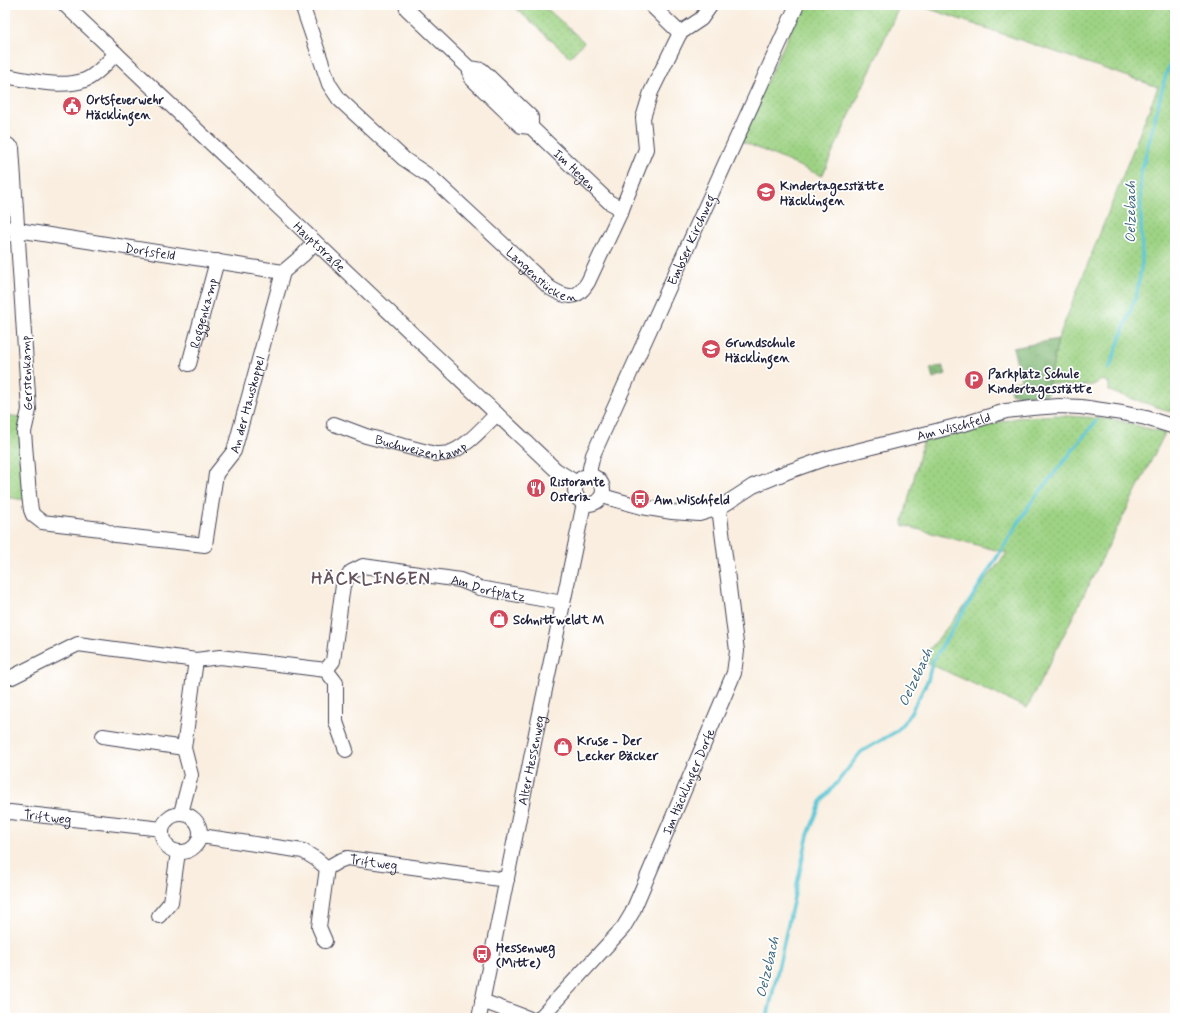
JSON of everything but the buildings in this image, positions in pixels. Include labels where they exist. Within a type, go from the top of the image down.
[{"type":"street","name":"Hauptstraße","points":[[65,5],[556,470],[577,483]]},
{"type":"street","name":"Langenstücken","points":[[302,5],[329,84],[339,99],[404,159],[432,178],[550,288],[561,295],[571,296],[579,293],[588,282],[622,209],[646,149],[644,118],[651,92],[680,33]]},
{"type":"street","points":[[651,5],[680,33],[701,19],[711,5]]},
{"type":"street","name":"Embser Kirchweg","points":[[590,476],[593,455],[797,5]]},
{"type":"street","name":"Im Hegen","points":[[405,6],[469,68],[482,70],[531,117],[531,127],[610,202],[622,209]]},
{"type":"street","points":[[5,76],[56,84],[70,84],[87,80],[103,67],[116,53]]},
{"type":"street","points":[[5,142],[12,148],[12,229]]},
{"type":"street","name":"Dorfsfeld","points":[[12,229],[283,272]]},
{"type":"street","name":"Gerstenkamp","points":[[12,229],[29,410],[24,432],[29,495],[33,515]]},
{"type":"street","points":[[283,272],[303,255],[315,242]]},
{"type":"street","name":"Roggenkamp","points":[[189,364],[217,261]]},
{"type":"street","name":"An der Hauskoppel","points":[[33,515],[42,522],[101,529],[115,535],[205,545],[216,474],[234,451],[283,272]]},
{"type":"street","name":"Am Wischfeld","points":[[602,496],[642,507],[672,512],[699,514],[719,508],[753,486],[816,462],[964,424],[1006,411],[1059,406],[1081,407],[1146,418],[1175,427]]},
{"type":"street","name":"Buchweizenkamp","points":[[334,424],[366,436],[435,454],[447,454],[459,449],[497,414]]},
{"type":"street","points":[[590,476],[594,477],[601,483],[603,492],[602,496],[592,504],[584,503],[578,498],[575,487],[584,477],[590,476]]},
{"type":"street","name":"Alter Hessenweg","points":[[479,1018],[539,716],[584,503]]},
{"type":"street","name":"Im Häcklinger Dorfe","points":[[540,1018],[623,928],[632,913],[734,673],[737,651],[719,508]]},
{"type":"street","name":"Am Dorfplatz","points":[[326,670],[333,661],[343,585],[351,572],[362,566],[460,580],[480,588],[563,603]]},
{"type":"street","points":[[5,678],[12,677],[78,644],[196,660],[220,657],[326,670],[336,683],[336,722],[346,750]]},
{"type":"street","points":[[181,813],[191,775],[184,748],[196,660]]},
{"type":"street","points":[[103,736],[184,748]]},
{"type":"street","name":"Triftweg","points":[[5,813],[10,812],[162,829]]},
{"type":"street","points":[[181,813],[192,816],[196,820],[199,825],[201,836],[195,847],[184,852],[178,852],[167,847],[162,836],[162,829],[164,823],[169,818],[175,814],[181,813]]},
{"type":"street","points":[[201,836],[303,851],[327,868],[319,927],[325,942]]},
{"type":"street","points":[[160,916],[171,902],[178,852]]},
{"type":"street","name":"Triftweg","points":[[327,868],[347,858],[506,880]]},
{"type":"street","points":[[482,1001],[528,1018]]},
{"type":"green space","points":[[512,5],[543,5],[584,42],[570,57]]},
{"type":"green space","points":[[803,5],[900,5],[822,176],[739,140]]},
{"type":"green space","points":[[918,5],[1175,5],[1175,413],[1109,391],[1109,383],[1102,380],[1093,385],[1075,386],[1049,383],[1058,339],[1158,87]]},
{"type":"green space","points":[[1058,339],[1047,395],[1019,395],[1011,393],[1009,383],[1021,380],[1013,348]]},
{"type":"green space","points":[[943,366],[946,374],[933,378],[930,368]]},
{"type":"green space","points":[[5,415],[20,417],[25,500],[5,497]]},
{"type":"green space","points":[[1055,415],[1112,419],[1165,433],[1027,708],[921,660],[1007,553],[902,525],[923,442],[1016,418]]},
{"type":"waterway","name":"Oelzebach","points":[[1109,369],[1137,293],[1142,263],[1140,177],[1166,74],[1175,54]]},
{"type":"waterway","name":"Oelzebach","points":[[767,1018],[808,835],[822,800],[861,752],[897,731],[910,714],[928,680],[932,662],[1030,504],[1096,421]]},
{"type":"place","name":"Ortsfeuerwehr Häcklingen","points":[[72,106]]},
{"type":"place","name":"Kindertagesstätte Häcklingen","points":[[766,192]]},
{"type":"place","name":"Grundschule Häcklingen","points":[[711,349]]},
{"type":"place","name":"Parkplatz Schule Kindertagesstätte","points":[[974,380]]},
{"type":"place","name":"Ristorante Osteria","points":[[536,488]]},
{"type":"place","name":"Am Wischfeld","points":[[640,499]]},
{"type":"place","name":"Schnittweldt M","points":[[499,619]]},
{"type":"place","name":"Kruse - Der Lecker Bäcker","points":[[563,747]]},
{"type":"place","name":"Hessenweg (Mitte)","points":[[482,954]]},
{"type":"district","name":"HÄCKLINGEN","points":[[371,578]]}]
